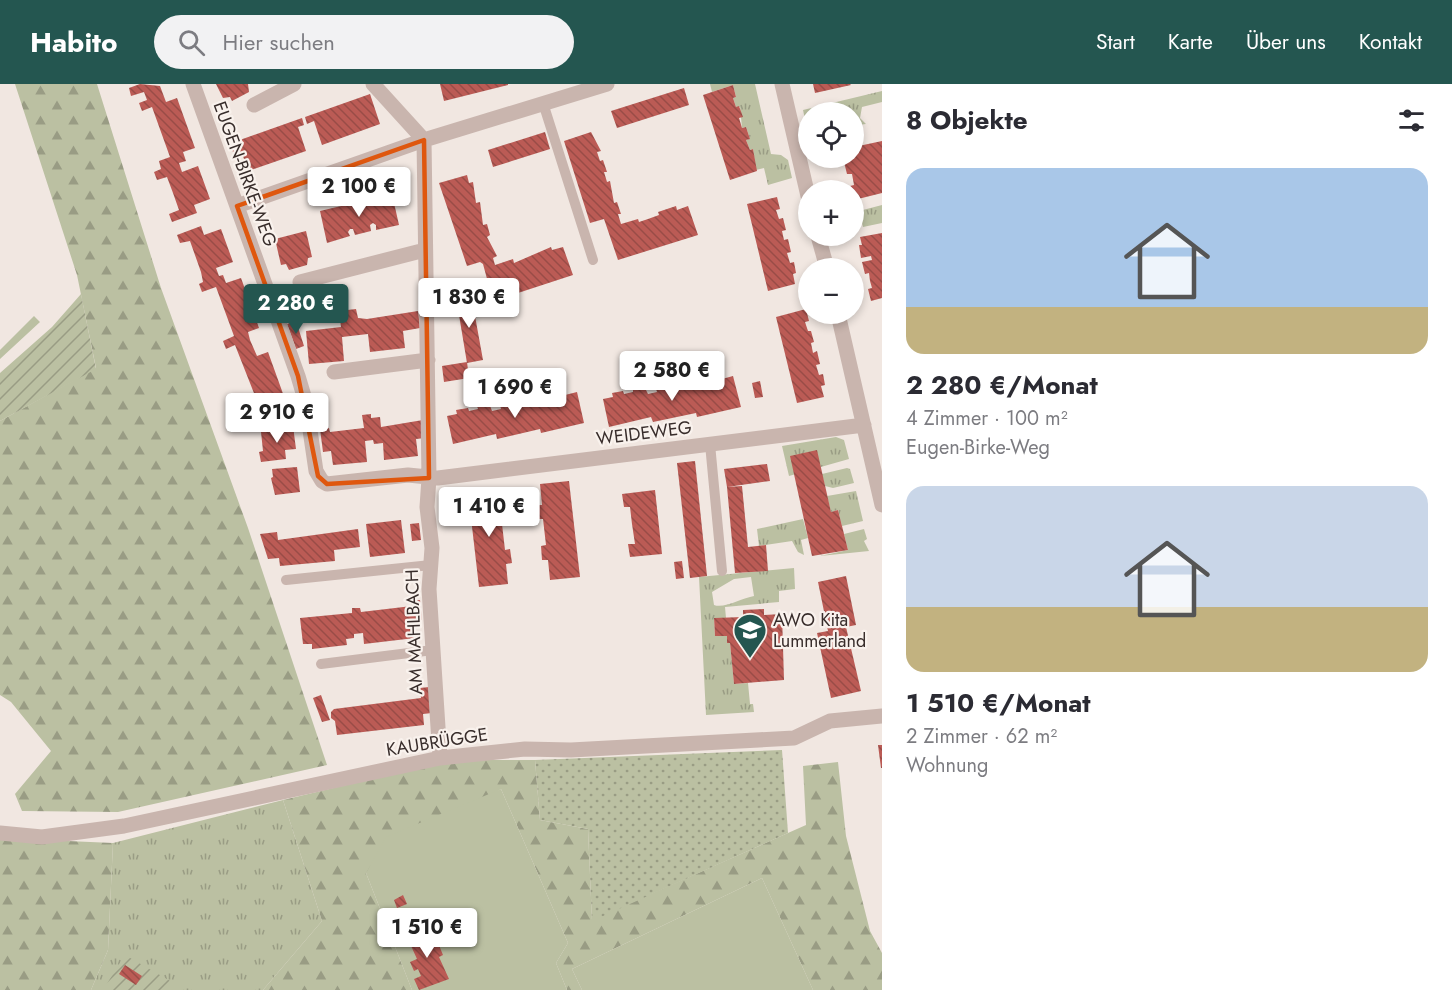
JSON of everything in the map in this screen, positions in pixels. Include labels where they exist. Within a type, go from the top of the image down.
[{"type":"street","name":"EUGEN-BIRKE-WEG","points":[[193,84],[303,394],[318,476],[327,484],[408,475],[429,478]]},
{"type":"street","points":[[254,105],[294,84]]},
{"type":"street","points":[[373,84],[424,140]]},
{"type":"street","points":[[237,206],[424,140],[607,84]]},
{"type":"street","points":[[782,84],[804,180]]},
{"type":"street","name":"AM MAHLBACH","points":[[424,140],[429,478],[427,507],[431,565],[429,589],[440,758]]},
{"type":"street","points":[[300,282],[425,250]]},
{"type":"street","points":[[840,324],[882,505]]},
{"type":"street","points":[[334,372],[428,360]]},
{"type":"street","name":"WEIDEWEG","points":[[429,478],[864,425]]},
{"type":"street","name":"KAUBRÜGGE","points":[[0,833],[42,837],[124,826],[440,758],[525,749],[571,750],[794,738],[830,721],[882,716]]},
{"type":"lane","points":[[543,103],[593,260]]},
{"type":"lane","points":[[710,444],[722,571]]},
{"type":"lane","points":[[286,580],[431,565]]},
{"type":"lane","points":[[321,664],[433,650]]},
{"type":"highlighted area","points":[[424,140],[429,478],[327,484],[318,476],[298,376],[237,206]]},
{"type":"green space","points":[[15,84],[97,84],[161,288],[248,528],[327,765],[118,812],[22,811],[15,794],[51,751],[11,702],[0,695],[0,421],[96,368],[77,275]]},
{"type":"green space","points":[[710,84],[755,84],[771,154],[781,155],[788,160],[792,178],[768,185],[764,168],[756,170],[753,149],[750,150],[746,140],[750,139],[746,127],[742,128],[740,107],[736,107],[733,98],[736,97],[733,85],[712,92]]},
{"type":"green space","points":[[882,91],[882,102],[864,106],[864,102],[836,102]]},
{"type":"green space","points":[[882,205],[882,223],[864,227],[864,210]]},
{"type":"green space","points":[[81,294],[96,369],[0,421],[0,373],[52,327]]},
{"type":"green space","points":[[34,316],[40,322],[0,359],[0,350]]},
{"type":"green space","points":[[836,437],[844,440],[849,459],[789,476],[782,446]]},
{"type":"green space","points":[[850,469],[854,483],[833,488],[825,486],[822,474]]},
{"type":"green space","points":[[856,491],[863,521],[842,526],[838,510],[831,512],[827,496]]},
{"type":"green space","points":[[803,519],[808,538],[801,540],[804,555],[798,552],[792,541],[759,546],[757,529]]},
{"type":"green space","points":[[864,529],[867,539],[864,541],[869,551],[820,556],[848,550],[844,534]]},
{"type":"green space","points":[[794,568],[795,589],[779,591],[779,602],[725,607],[726,618],[714,619],[715,636],[727,636],[727,643],[730,643],[734,684],[748,683],[750,704],[753,704],[754,712],[706,715],[699,577]],"holes":[[[751,577],[754,596],[718,606],[714,605],[712,592],[734,579]]]},
{"type":"green space","points":[[782,750],[788,833],[592,921],[588,829],[540,820],[535,760]]},
{"type":"green space","points":[[451,760],[535,760],[540,820],[588,829],[592,920],[806,825],[803,766],[838,762],[846,836],[870,931],[882,953],[882,990],[813,990],[762,878],[572,969],[582,990],[567,990],[556,963],[568,943],[501,789],[366,873],[412,990],[263,990],[322,921],[283,800]]},
{"type":"green space","points":[[501,789],[568,943],[556,963],[567,990],[412,990],[366,873],[386,837]]},
{"type":"green space","points":[[283,800],[322,921],[263,990],[91,990],[108,950],[113,843]]},
{"type":"green space","points":[[0,838],[113,843],[108,950],[91,990],[0,990]]},
{"type":"green space","points":[[762,878],[813,990],[582,990],[572,969]]},
{"type":"green space","points":[[125,955],[172,982],[167,990],[103,990]]},
{"type":"building","points":[[140,84],[160,86],[166,102],[177,98],[195,148],[183,152],[186,161],[179,163],[182,172],[198,166],[210,199],[194,205],[197,213],[172,222],[169,214],[179,210],[173,193],[167,177],[157,180],[154,172],[161,169],[159,161],[170,157],[152,107],[142,111],[139,103],[147,100],[144,92],[131,96],[129,88]]},
{"type":"building","points":[[216,84],[248,84],[249,92],[232,101],[230,97],[223,98]]},
{"type":"building","points":[[440,84],[508,84],[508,85],[444,101]]},
{"type":"building","points":[[813,84],[850,84],[851,85],[815,93]]},
{"type":"building","points":[[733,85],[736,97],[733,98],[743,117],[739,118],[742,128],[746,127],[750,139],[746,140],[750,150],[753,149],[757,171],[730,180],[703,95]]},
{"type":"building","points":[[684,88],[689,105],[617,128],[611,111]]},
{"type":"building","points":[[370,94],[380,124],[322,145],[314,121],[307,124],[305,117]]},
{"type":"building","points":[[302,118],[304,125],[298,127],[306,151],[248,171],[242,153],[234,155],[232,149],[239,146],[237,141]]},
{"type":"building","points":[[545,132],[550,149],[493,167],[488,150]]},
{"type":"building","points":[[591,132],[601,151],[597,152],[600,161],[603,160],[607,172],[604,172],[607,182],[610,181],[614,203],[617,202],[621,214],[618,214],[621,224],[638,219],[639,222],[676,206],[677,210],[688,206],[698,235],[618,260],[604,219],[590,223],[564,141]]},
{"type":"building","points":[[882,141],[882,193],[864,198],[864,180],[853,180],[852,174],[847,174],[846,168],[864,168],[864,145]]},
{"type":"building","points":[[467,175],[469,183],[473,182],[476,203],[480,202],[483,225],[487,224],[490,235],[487,237],[497,256],[493,258],[495,265],[513,259],[514,263],[551,247],[552,250],[563,247],[573,275],[493,301],[483,264],[480,262],[467,266],[439,183]]},
{"type":"building","points":[[392,194],[399,225],[376,230],[376,225],[373,223],[370,225],[371,231],[355,235],[353,229],[350,229],[348,232],[350,236],[327,243],[320,211]]},
{"type":"building","points":[[777,197],[780,209],[776,210],[779,219],[783,218],[786,230],[782,231],[784,240],[788,239],[791,252],[787,253],[790,263],[794,262],[795,284],[768,291],[747,204]]},
{"type":"building","points":[[201,226],[204,235],[221,229],[233,262],[216,268],[219,276],[223,275],[226,283],[241,278],[259,328],[248,332],[250,340],[257,356],[268,352],[286,402],[275,406],[278,414],[253,423],[251,415],[261,411],[235,345],[226,349],[223,341],[234,336],[216,287],[202,292],[199,284],[203,282],[201,272],[190,241],[180,243],[177,235]]},
{"type":"building","points":[[306,231],[312,257],[308,258],[307,265],[289,270],[286,264],[281,265],[275,239]]},
{"type":"building","points":[[882,233],[882,298],[871,301],[868,289],[872,288],[869,273],[865,274],[864,262],[872,260],[871,256],[861,258],[859,246],[864,246],[864,236]]},
{"type":"building","points":[[471,294],[483,360],[467,363],[456,297]]},
{"type":"building","points":[[356,309],[358,318],[367,319],[418,311],[420,328],[403,331],[405,348],[370,352],[368,334],[342,337],[344,361],[309,364],[306,331],[341,327],[339,311]]},
{"type":"building","points":[[798,311],[798,324],[806,324],[808,331],[811,331],[814,342],[811,343],[813,353],[817,351],[820,364],[816,365],[819,375],[823,374],[825,385],[821,386],[824,397],[797,403],[776,317]]},
{"type":"building","points":[[296,321],[304,346],[296,349],[287,324]]},
{"type":"building","points":[[467,362],[469,378],[444,382],[442,366]]},
{"type":"building","points":[[733,376],[741,407],[697,417],[696,413],[653,422],[651,417],[609,427],[603,399],[613,397],[612,393],[623,391],[624,394],[644,386],[648,394],[668,386],[669,390],[678,387],[677,384],[688,381],[692,389],[712,381],[713,385],[722,383],[722,379]]},
{"type":"building","points":[[760,381],[763,397],[755,398],[752,383]]},
{"type":"building","points":[[577,392],[584,423],[541,433],[540,429],[497,439],[496,434],[453,444],[447,416],[457,414],[456,410],[468,408],[469,411],[489,403],[492,411],[501,409],[500,405],[512,402],[513,406],[522,404],[521,400],[533,397],[536,406],[545,404],[544,400],[566,399],[565,395]]},
{"type":"building","points":[[371,414],[371,418],[380,417],[381,427],[423,420],[425,438],[416,439],[418,456],[384,460],[383,443],[374,444],[373,440],[365,441],[367,462],[333,465],[331,451],[323,452],[320,429],[329,428],[330,432],[364,428],[362,415]]},
{"type":"building","points":[[293,426],[296,449],[285,450],[286,459],[261,462],[259,452],[263,451],[261,432]]},
{"type":"building","points":[[817,450],[831,512],[838,510],[848,550],[812,556],[790,456]]},
{"type":"building","points":[[695,461],[707,576],[690,578],[677,463]]},
{"type":"building","points":[[767,464],[770,481],[727,487],[724,469]]},
{"type":"building","points":[[297,467],[300,492],[275,495],[271,478],[273,477],[272,469]]},
{"type":"building","points":[[569,481],[580,577],[550,580],[548,560],[542,560],[541,546],[546,545],[543,519],[538,519],[536,505],[542,505],[540,484]]},
{"type":"building","points":[[742,486],[748,547],[766,545],[768,571],[735,573],[727,487]]},
{"type":"building","points":[[498,489],[500,509],[506,509],[507,523],[502,524],[505,550],[510,549],[512,563],[506,564],[508,584],[479,587],[468,492]]},
{"type":"building","points":[[655,490],[662,554],[630,557],[628,544],[635,544],[630,507],[624,507],[622,494]]},
{"type":"building","points":[[401,520],[405,553],[370,557],[366,524]]},
{"type":"building","points":[[419,523],[421,540],[412,541],[410,524]]},
{"type":"building","points":[[358,529],[360,547],[334,550],[335,561],[280,566],[279,558],[268,559],[260,534],[277,532],[278,540]]},
{"type":"building","points":[[682,561],[684,578],[676,579],[674,562]]},
{"type":"building","points":[[846,576],[856,625],[846,627],[861,691],[831,698],[817,633],[828,631],[818,582]]},
{"type":"building","points":[[420,600],[422,620],[413,621],[415,638],[364,644],[363,633],[354,634],[354,638],[346,639],[347,645],[312,649],[312,644],[303,644],[300,618],[352,613],[352,608],[360,608],[361,612],[412,606],[411,601]]},
{"type":"building","points":[[764,609],[764,615],[782,614],[784,680],[734,684],[730,643],[727,643],[727,636],[715,636],[714,618],[743,617],[743,610]]},
{"type":"building","points":[[429,687],[432,713],[423,714],[424,725],[337,735],[335,721],[331,718],[331,712],[334,709],[421,698],[420,688]]},
{"type":"building","points":[[321,695],[330,720],[322,722],[313,698]]},
{"type":"building","points":[[878,745],[882,745],[882,768],[881,768]]},
{"type":"building","points":[[403,895],[407,904],[397,908],[394,900]]},
{"type":"building","points":[[431,926],[443,955],[439,957],[449,979],[419,990],[414,979],[421,976],[418,969],[414,971],[410,962],[417,959],[407,937]]},
{"type":"building","points":[[125,965],[142,976],[136,985],[119,974]]},
{"type":"place","name":"AWO Kita Lummerland","points":[[750,659]]}]
